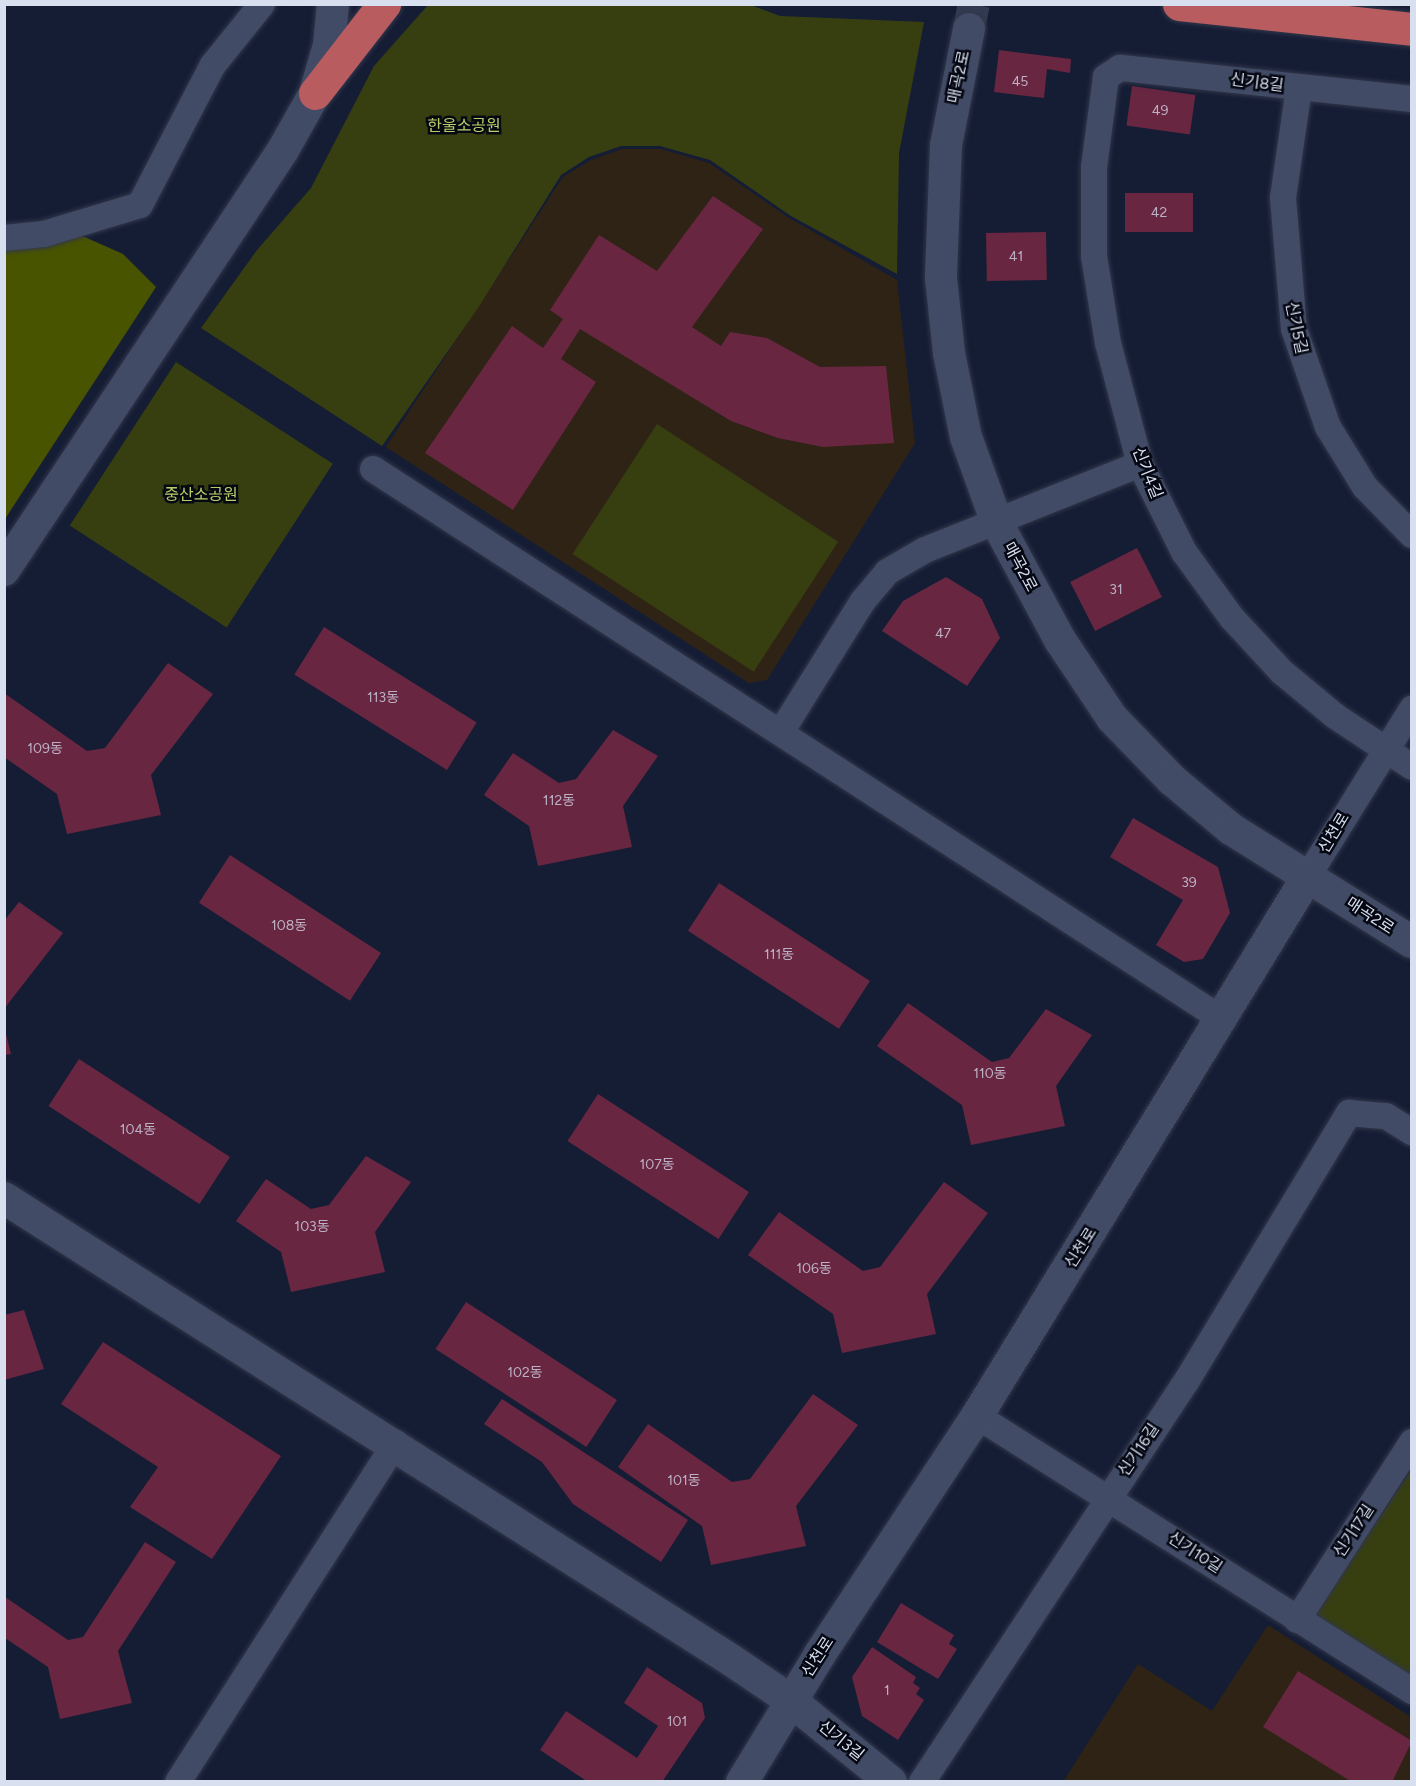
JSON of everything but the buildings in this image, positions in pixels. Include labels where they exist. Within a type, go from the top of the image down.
[{"type":"highway","points":[[315,93],[384,4]]},
{"type":"highway","points":[[1179,4],[1412,29]]},
{"type":"street","points":[[4,238],[44,234],[140,204],[213,65],[262,4]]},
{"type":"street","points":[[4,570],[284,150],[315,93],[329,45],[333,4]]},
{"type":"street","name":"매곡2로","points":[[969,29],[946,145],[941,278],[949,353],[966,437],[997,523],[1060,640],[1112,718],[1172,780],[1231,829],[1412,942]]},
{"type":"street","name":"신기8길","points":[[1106,77],[1120,68],[1412,99]]},
{"type":"street","name":"신기4길","points":[[1106,77],[1094,167],[1094,256],[1108,344],[1140,464],[1184,552],[1232,618],[1282,672],[1385,750],[1412,766]]},
{"type":"street","name":"신기5길","points":[[1299,88],[1283,198],[1294,329],[1328,427],[1365,487],[1412,535]]},
{"type":"street","points":[[781,732],[863,601],[887,572],[925,550],[1140,464]]},
{"type":"street","points":[[373,469],[1222,1019]]},
{"type":"street","name":"신천로","points":[[742,1782],[790,1700],[977,1416],[1412,709]]},
{"type":"street","name":"신기16길","points":[[922,1782],[1279,1234],[1349,1113],[1386,1116],[1412,1132]]},
{"type":"street","name":"신기3길","points":[[4,1198],[396,1443],[790,1700],[891,1782]]},
{"type":"street","name":"신기10길","points":[[977,1416],[1412,1691]]},
{"type":"street","name":"신기17길","points":[[1298,1620],[1412,1442]]},
{"type":"street","points":[[178,1782],[396,1443]]},
{"type":"shaded area","points":[[622,149],[661,149],[709,163],[789,218],[897,280],[915,443],[767,680],[749,683],[386,447],[563,177],[591,160]]},
{"type":"shaded area","points":[[1268,1625],[1411,1717],[1411,1781],[1063,1782],[1138,1664],[1212,1711]]},
{"type":"green space","name":"한울소공원","points":[[748,4],[780,16],[924,22],[899,153],[897,274],[791,216],[710,160],[660,146],[621,146],[589,157],[561,175],[478,308],[382,446],[201,328],[257,250],[311,188],[374,66],[428,5]]},
{"type":"green space","points":[[78,234],[123,254],[156,287],[5,519],[5,246]]},
{"type":"green space","name":"중산소공원","points":[[176,362],[333,464],[227,627],[70,526]]},
{"type":"green space","points":[[657,424],[838,542],[754,672],[573,554]]},
{"type":"green space","points":[[1411,1470],[1411,1676],[1314,1616]]},
{"type":"tunnel","points":[[969,29],[974,4]]}]
